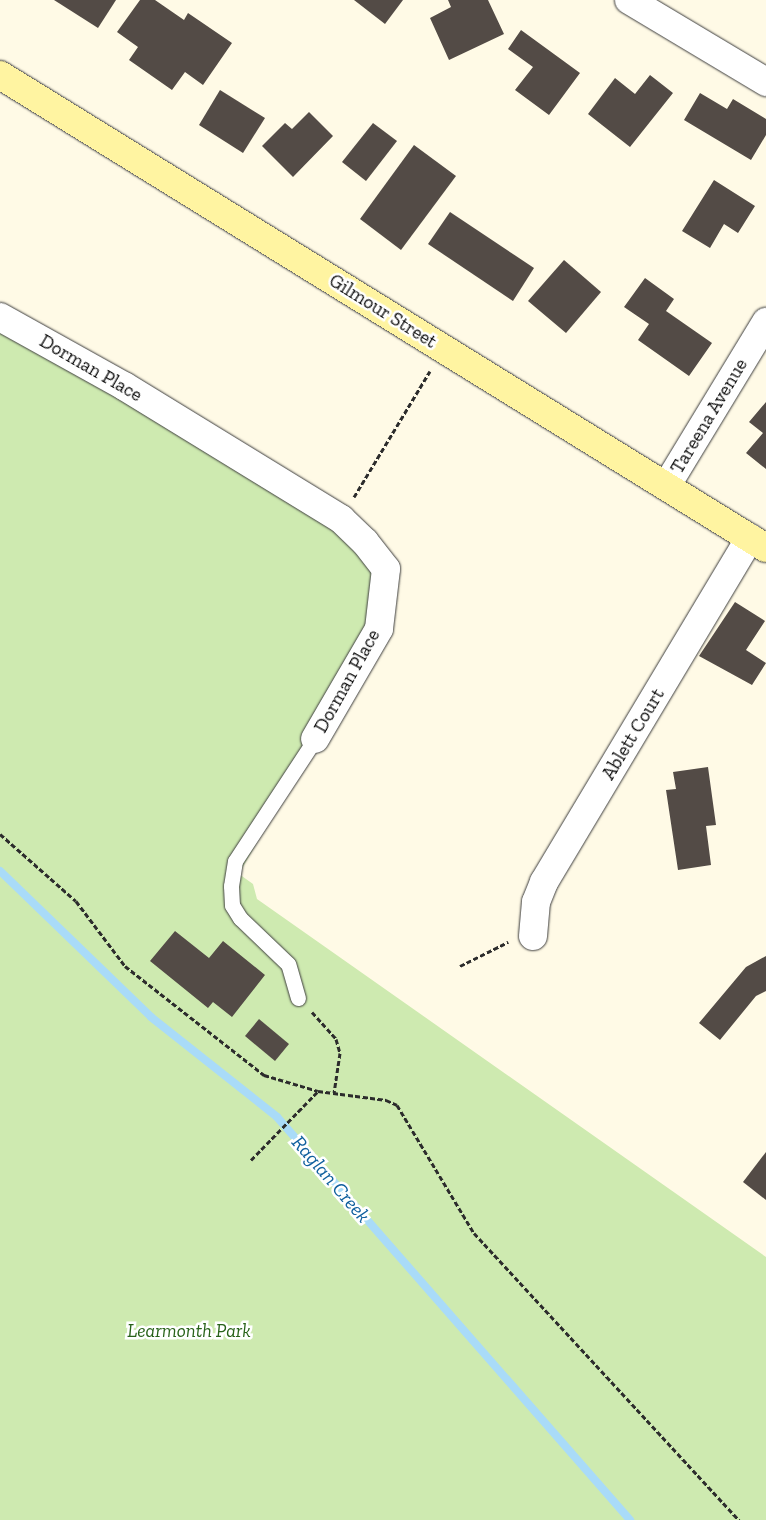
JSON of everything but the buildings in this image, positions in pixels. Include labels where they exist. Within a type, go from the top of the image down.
[{"type":"main road","name":"Gilmour Street","points":[[0,75],[667,485],[758,543]]},
{"type":"street","points":[[629,0],[766,82]]},
{"type":"street","name":"Dorman Place","points":[[0,317],[124,386],[341,518],[365,542],[386,569],[379,629],[315,739]]},
{"type":"street","name":"Tareena Avenue","points":[[667,485],[766,322]]},
{"type":"street","name":"Ablett Court","points":[[533,936],[536,902],[544,882],[758,543]]},
{"type":"lane","name":"Dorman Place","points":[[298,998],[288,964],[240,918],[232,905],[231,886],[235,861],[315,739]]},
{"type":"path","points":[[341,518],[443,348]]},
{"type":"path","points":[[0,834],[76,901],[125,966],[264,1075],[318,1091],[386,1100],[397,1105],[474,1233],[739,1520]]},
{"type":"path","points":[[460,966],[498,944],[533,936]]},
{"type":"path","points":[[298,998],[336,1039],[340,1053],[334,1093]]},
{"type":"path","points":[[250,1160],[312,1101],[318,1091]]},
{"type":"green space","name":"Learmonth Park","points":[[0,317],[341,519],[386,569],[379,629],[239,874],[253,884],[257,899],[766,1257],[766,1520],[0,1520]]},
{"type":"waterway","name":"Raglan Creek","points":[[0,871],[151,1017],[277,1117],[630,1520]]}]
